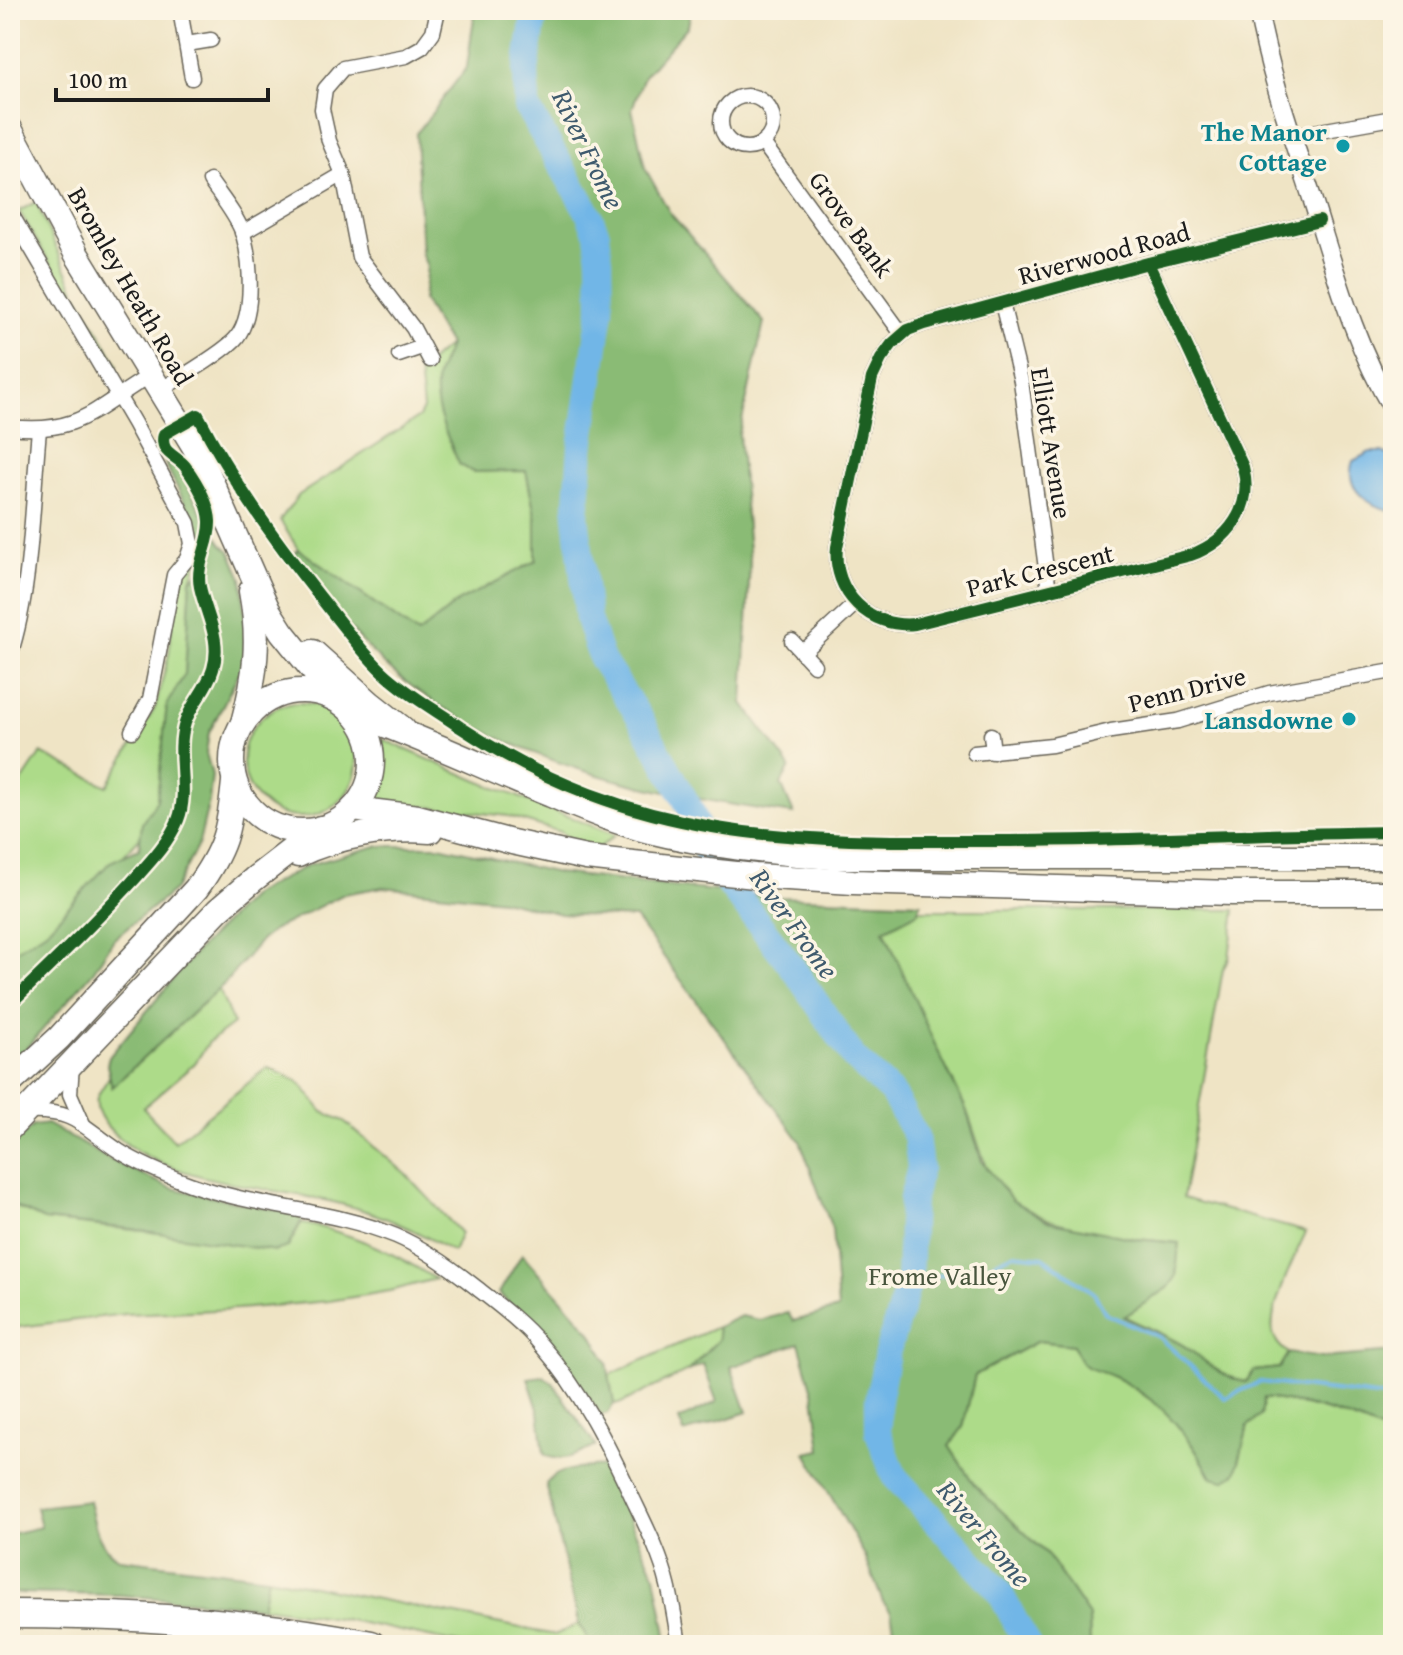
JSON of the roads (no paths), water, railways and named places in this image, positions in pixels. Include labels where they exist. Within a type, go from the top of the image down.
[{"type":"highway","points":[[10,1614],[68,1614],[206,1623],[371,1645]]},
{"type":"main road","name":"Bromley Heath Road","points":[[10,129],[77,255],[200,456],[268,610],[282,632],[345,707]]},
{"type":"main road","points":[[200,456],[235,511],[290,625],[317,656],[407,733]]},
{"type":"main road","name":"Bromley Heath Road","points":[[243,723],[254,683],[258,643],[244,558]]},
{"type":"main road","points":[[10,1083],[59,1038],[196,889],[215,863],[227,838],[234,781],[231,761],[234,741],[243,723],[262,704],[286,693],[320,693],[482,768],[600,815],[699,842],[751,850],[831,857],[1393,857]]},
{"type":"main road","points":[[234,781],[250,808],[275,826],[305,831],[338,821],[353,809],[368,783],[372,753],[368,739],[345,707]]},
{"type":"main road","points":[[353,809],[418,817],[586,858],[679,870],[853,882],[1232,893],[1393,893]]},
{"type":"main road","points":[[19,1120],[218,910],[320,828]]},
{"type":"main road","points":[[254,879],[304,853],[337,841],[371,834],[415,830],[487,836]]},
{"type":"street","points":[[180,10],[192,78]]},
{"type":"street","points":[[430,360],[413,328],[359,257],[343,174],[322,109],[325,89],[343,68],[406,56],[422,47],[433,32],[438,10]]},
{"type":"street","points":[[1258,10],[1278,97],[1319,221],[1363,350],[1376,381],[1393,409]]},
{"type":"street","points":[[187,44],[211,40]]},
{"type":"street","points":[[1292,136],[1393,118]]},
{"type":"street","name":"Grove Bank","points":[[763,143],[902,334]]},
{"type":"street","points":[[242,233],[343,174]]},
{"type":"street","points":[[10,427],[56,429],[81,420],[118,395],[155,383],[216,354],[237,337],[247,310],[251,277],[242,233],[210,181]]},
{"type":"street","points":[[10,212],[17,238],[118,395],[188,523],[192,544],[187,559],[174,575],[150,699],[132,731]]},
{"type":"street","name":"Riverwood Road","points":[[902,334],[924,324],[1148,263],[1319,221]]},
{"type":"street","name":"Park Crescent","points":[[855,604],[880,620],[910,625],[1206,549],[1230,531],[1243,505],[1246,481],[1242,462],[1148,263]]},
{"type":"street","name":"Elliott Avenue","points":[[1002,303],[1023,395],[1049,591]]},
{"type":"street","points":[[802,653],[855,604],[841,580],[837,547],[872,378],[885,352],[902,334]]},
{"type":"street","points":[[399,355],[422,347]]},
{"type":"street","points":[[10,655],[18,632],[17,590],[39,430]]},
{"type":"street","points":[[792,641],[814,665]]},
{"type":"street","name":"Penn Drive","points":[[974,753],[1052,745],[1111,731],[1178,721],[1269,693],[1393,671]]},
{"type":"street","points":[[991,735],[993,752]]},
{"type":"street","points":[[72,1064],[70,1094],[83,1124]]},
{"type":"street","points":[[19,1120],[56,1111],[83,1124],[119,1151],[160,1173],[240,1198],[334,1216],[397,1237],[441,1260],[540,1343],[567,1378],[615,1458],[653,1540],[668,1584],[679,1645]]},
{"type":"water","points":[[1370,452],[1382,452],[1393,457],[1393,511],[1375,505],[1355,488],[1351,471],[1353,461]]},
{"type":"waterway","name":"River Frome","points":[[538,10],[526,70],[527,107],[588,212],[597,234],[600,260],[601,310],[581,447],[576,516],[588,619],[602,660],[640,718],[692,812],[708,857],[793,968],[854,1058],[892,1093],[916,1136],[920,1168],[912,1198],[909,1282],[887,1353],[878,1401],[878,1432],[894,1476],[999,1591],[1028,1645]]},
{"type":"waterway","points":[[909,1282],[989,1265],[1013,1254],[1043,1257],[1094,1293],[1106,1314],[1159,1337],[1225,1398],[1260,1382],[1393,1398]]},
{"type":"place","name":"The Manor Cottage","points":[[1343,146]]},
{"type":"place","name":"Lansdowne","points":[[1349,719]]},
{"type":"park label","name":"Frome Valley","points":[[940,1275]]}]
